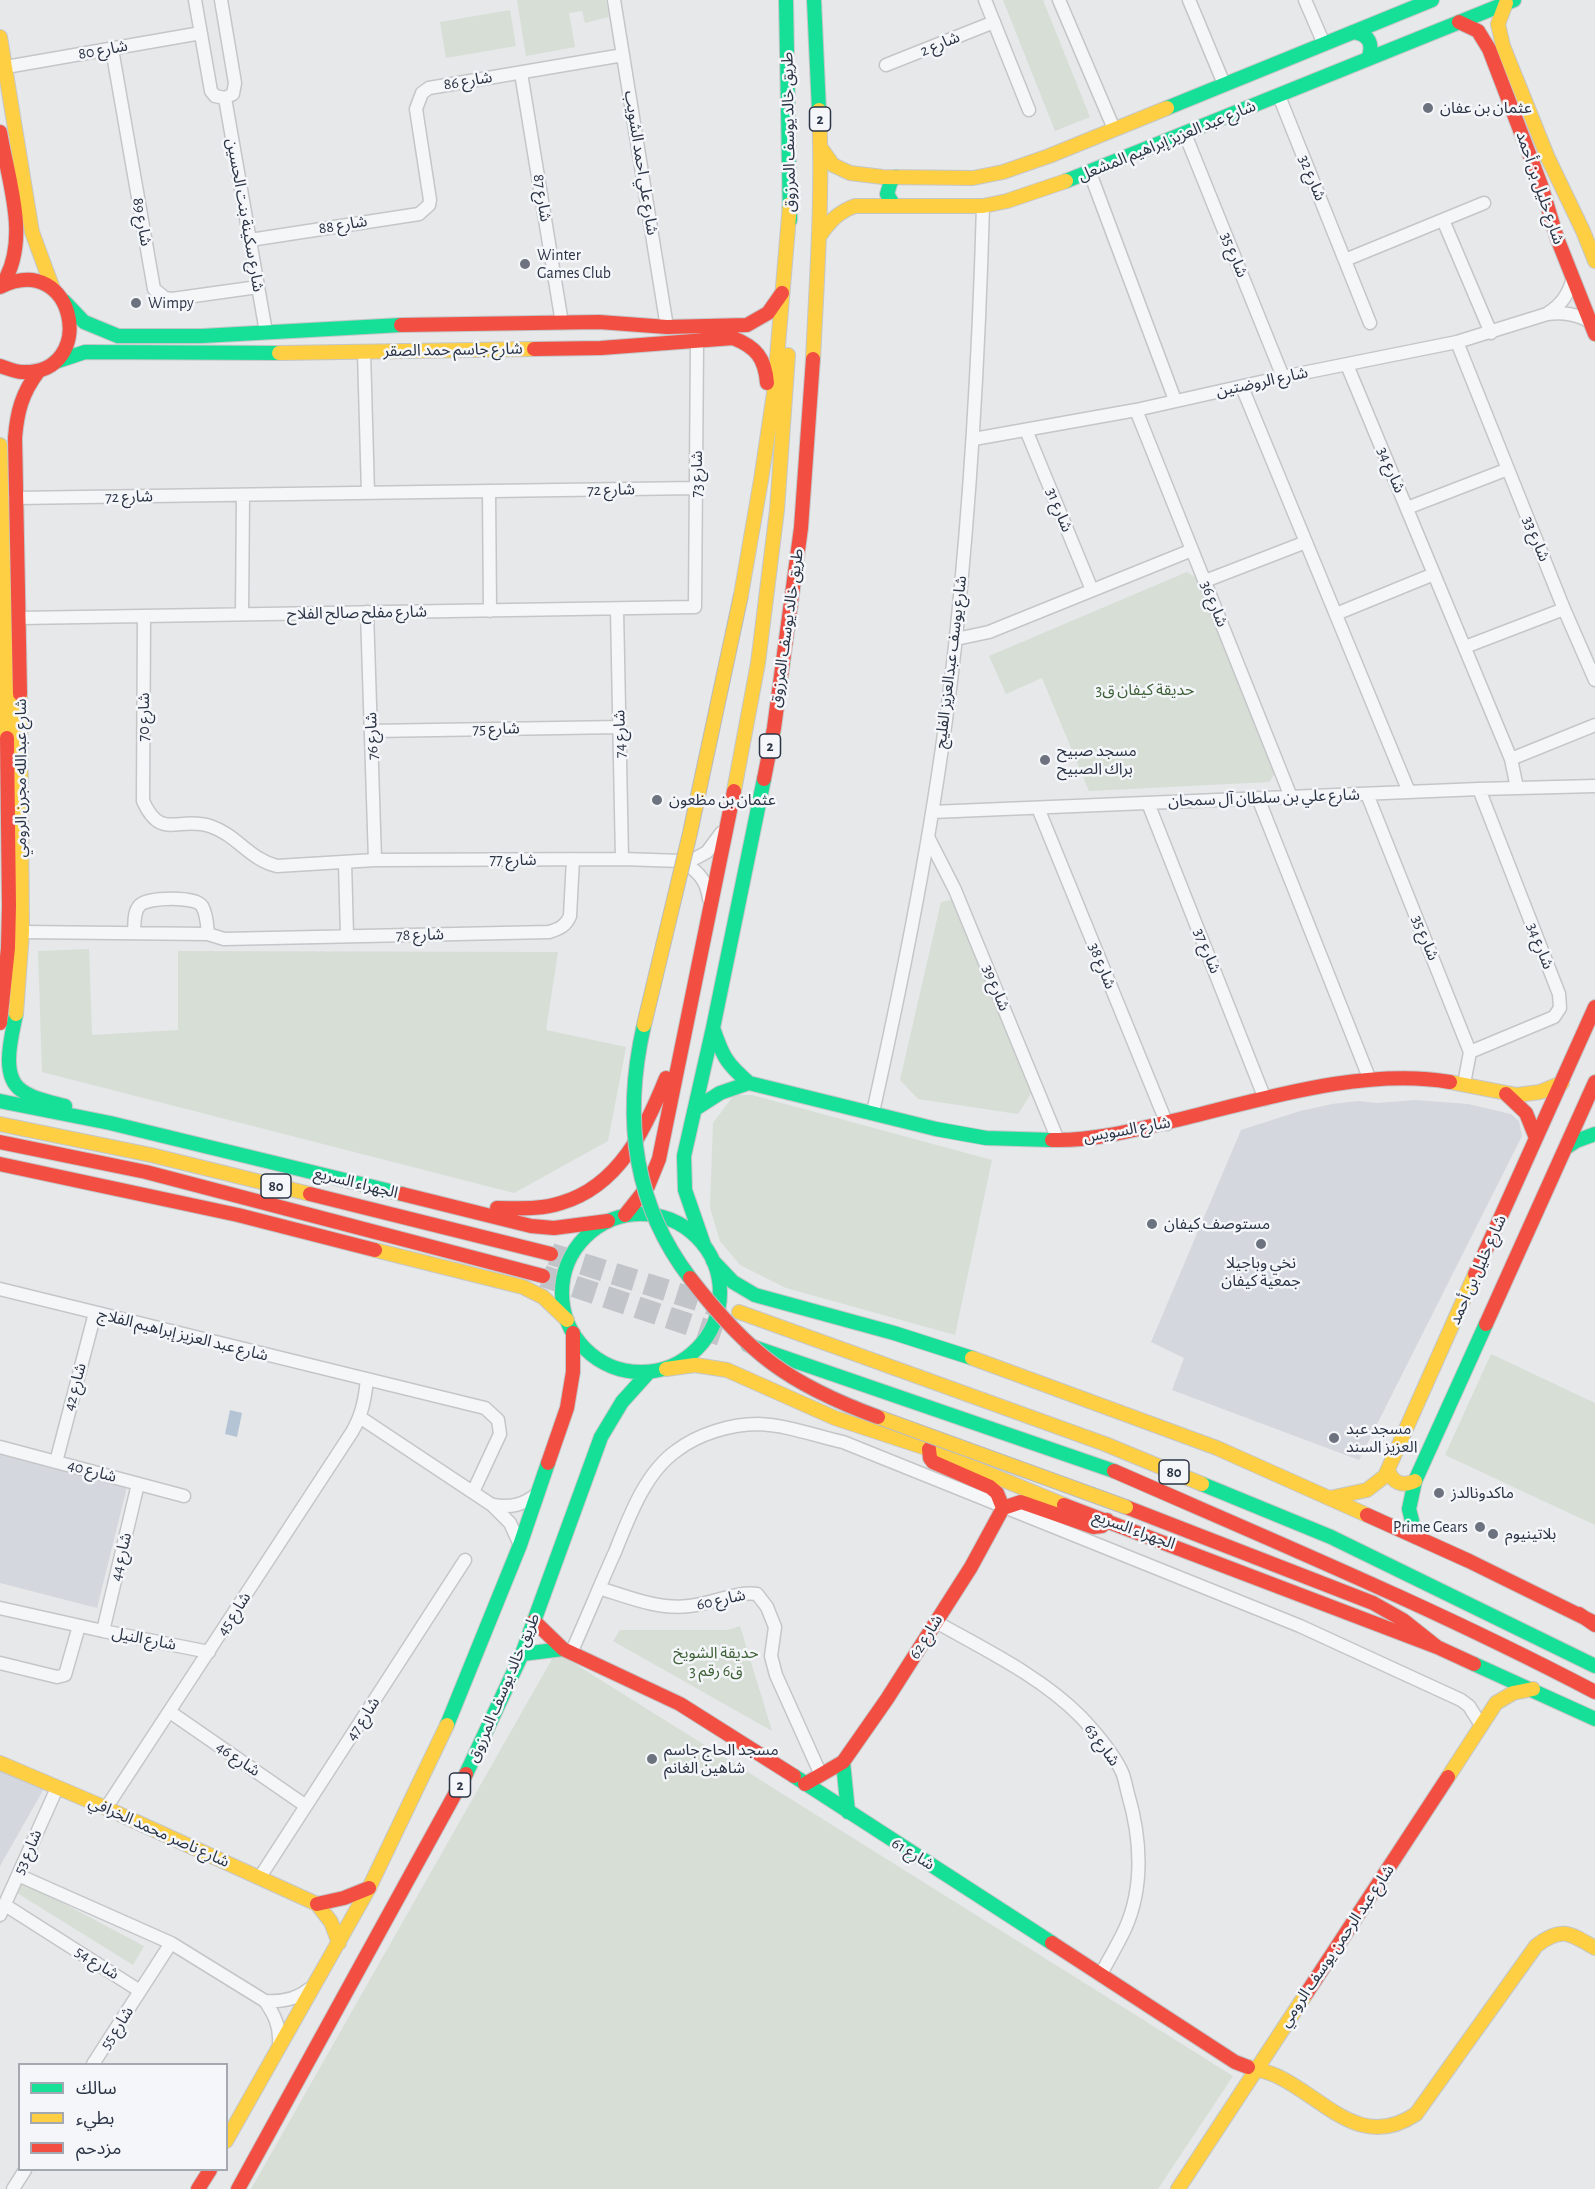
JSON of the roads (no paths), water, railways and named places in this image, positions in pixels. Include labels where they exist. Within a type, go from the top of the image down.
[{"type":"main road","name":"طريق خالد يوسف المرزوق","points":[[625,1215],[648,1186],[657,1165],[710,915],[758,663],[782,453],[788,355],[790,204],[786,0]]},
{"type":"main road","name":"طريق خالد يوسف المرزوق","points":[[704,1245],[688,1203],[682,1178],[684,1156],[713,1028],[774,728],[801,528],[811,406],[819,237],[821,148],[814,0]]},
{"type":"main road","name":"شارع عبد العزيز إبراهيم المشعل","points":[[821,148],[829,161],[837,168],[860,176],[973,178],[991,176],[1049,156],[1423,2]]},
{"type":"main road","name":"شارع عبد العزيز إبراهيم المشعل","points":[[819,237],[831,219],[844,209],[855,206],[983,206],[1007,201],[1059,184],[1510,2]]},
{"type":"main road","name":"شارع خليل بن أحمد","points":[[1510,2],[1497,20],[1501,39],[1548,158],[1595,261]]},
{"type":"main road","points":[[1393,16],[1386,21],[1383,28],[1384,36],[1396,45],[1404,44]]},
{"type":"main road","name":"شارع خليل بن أحمد","points":[[1459,22],[1474,26],[1482,34],[1489,49],[1593,328]]},
{"type":"main road","points":[[1353,32],[1366,34],[1370,40],[1372,46],[1368,59]]},
{"type":"main road","points":[[0,37],[32,232],[53,289]]},
{"type":"main road","points":[[0,132],[16,230],[16,254],[10,272],[1,286]]},
{"type":"main road","points":[[1049,156],[1045,167],[1046,173],[1059,184]]},
{"type":"main road","points":[[1020,166],[1031,178],[1033,183],[1031,193]]},
{"type":"main road","points":[[894,206],[887,195],[891,181],[896,177]]},
{"type":"main road","points":[[790,204],[784,248],[777,364],[768,439],[741,595],[703,776],[635,1071],[632,1120],[635,1144],[648,1201],[660,1231],[686,1274],[722,1318],[759,1356],[813,1391],[1126,1507],[1373,1603],[1403,1620],[1437,1647]]},
{"type":"main road","points":[[1554,226],[1565,215],[1576,216]]},
{"type":"main road","points":[[1,286],[15,280],[28,279],[41,282],[53,289]]},
{"type":"main road","name":"شارع جاسم حمد الصقر","points":[[53,289],[84,322],[118,336],[202,336],[326,329],[599,322],[667,327],[747,324],[760,320],[768,314],[782,293]]},
{"type":"main road","points":[[0,366],[24,374],[38,372],[55,362],[64,352],[71,333],[70,314],[64,301]]},
{"type":"main road","points":[[599,322],[609,327],[614,336],[609,345],[601,348]]},
{"type":"main road","points":[[326,329],[319,332],[314,340],[319,349],[327,352]]},
{"type":"main road","name":"شارع جاسم حمد الصقر","points":[[55,362],[72,355],[117,351],[364,352],[601,348],[733,338],[747,343],[758,351],[766,363],[768,439]]},
{"type":"main road","name":"شارع عبدالله مجرن الرومي","points":[[38,372],[27,386],[17,409],[15,498],[20,618],[22,932],[18,998],[4,1077],[26,1093],[110,1123]]},
{"type":"main road","name":"شارع عبدالله مجرن الرومي","points":[[0,445],[6,634],[4,906],[8,948],[0,1023]]},
{"type":"main road","points":[[769,576],[771,622],[757,730],[764,735],[769,734],[774,728]]},
{"type":"main road","name":"شارع خليل بن أحمد","points":[[1329,1498],[1367,1491],[1380,1483],[1388,1470],[1595,1007]]},
{"type":"main road","points":[[418,1198],[522,1210],[558,1204],[593,1188],[622,1164],[643,1133],[688,1020]]},
{"type":"main road","points":[[695,1109],[720,1093],[748,1083],[730,1067],[720,1049],[713,1028]]},
{"type":"main road","points":[[1579,1045],[1588,1043],[1595,1046]]},
{"type":"main road","name":"شارع السويس","points":[[748,1083],[936,1129],[986,1138],[1059,1140],[1109,1136],[1322,1086],[1370,1080],[1432,1079],[1464,1083],[1506,1094],[1529,1094],[1562,1083]]},
{"type":"main road","points":[[1592,1088],[1595,1107]]},
{"type":"main road","name":"شارع خليل بن أحمد","points":[[1416,1537],[1409,1509],[1415,1482],[1592,1088]]},
{"type":"main road","points":[[1506,1094],[1526,1113],[1536,1138]]},
{"type":"main road","name":"الجهراء السريع","points":[[0,1101],[110,1123],[531,1226],[554,1228],[608,1221]]},
{"type":"main road","name":"الجهراء السريع","points":[[0,1124],[151,1155],[551,1254]]},
{"type":"main road","points":[[1567,1147],[1595,1134]]},
{"type":"main road","name":"80","points":[[0,1142],[146,1172],[543,1276]]},
{"type":"main road","points":[[3,1165],[238,1215],[523,1287],[543,1297],[567,1320]]},
{"type":"main road","points":[[1525,1165],[1531,1175],[1536,1178],[1553,1178]]},
{"type":"main road","points":[[1513,1192],[1530,1191],[1541,1203]]},
{"type":"main road","points":[[713,1260],[720,1282],[720,1304],[714,1325],[702,1344],[686,1359],[666,1369],[631,1372],[598,1359],[584,1348],[573,1334],[563,1304],[562,1287],[572,1255],[581,1241],[608,1221],[625,1215],[643,1214],[668,1219],[692,1232],[733,1282],[755,1295],[894,1333],[978,1360],[1217,1448],[1416,1537],[1579,1614],[1595,1624]]},
{"type":"main road","name":"80","points":[[739,1312],[1105,1443],[1331,1537],[1595,1666]]},
{"type":"main road","name":"2","points":[[228,2138],[369,1888],[439,1745],[541,1490],[567,1408],[573,1372],[573,1334]]},
{"type":"main road","name":"80","points":[[730,1338],[1097,1464],[1508,1646],[1595,1692]]},
{"type":"main road","name":"الجهراء السريع","points":[[666,1369],[695,1365],[727,1370],[835,1418],[929,1449],[1000,1480],[1437,1647],[1481,1665],[1595,1719]]},
{"type":"main road","name":"طريق خالد يوسف المرزوق","points":[[238,2189],[467,1773],[522,1654],[612,1413],[649,1372]]},
{"type":"main road","points":[[929,1449],[933,1462],[994,1490],[1003,1508],[1021,1502],[1093,1527],[1102,1526],[1107,1520]]},
{"type":"main road","points":[[1388,1470],[1393,1481],[1398,1484],[1415,1482]]},
{"type":"main road","name":"شارع 62","points":[[805,1784],[843,1762],[887,1699],[971,1567],[1003,1508]]},
{"type":"main road","name":"شارع 61","points":[[534,1621],[567,1651],[680,1704],[1235,2062],[1279,2077],[1354,2124],[1376,2128],[1397,2126],[1416,2114],[1536,1946],[1543,1940],[1556,1932],[1565,1932],[1595,1948]]},
{"type":"main road","points":[[522,1654],[567,1651]]},
{"type":"main road","points":[[1481,1665],[1495,1678],[1496,1703]]},
{"type":"main road","points":[[1496,1703],[1513,1693],[1533,1689]]},
{"type":"main road","name":"شارع عبد الرحمن يوسف الرومي","points":[[1178,2189],[1496,1703]]},
{"type":"main road","points":[[843,1762],[847,1783],[848,1812]]},
{"type":"main road","name":"شارع ناصر محمد الخرافي","points":[[0,1763],[106,1808],[317,1904]]},
{"type":"main road","points":[[339,1943],[331,1922],[317,1904],[344,1898],[369,1888]]},
{"type":"main road","points":[[198,2189],[209,2171]]},
{"type":"street","name":"شارع سكينة بنت الحسين","points":[[195,0],[211,91],[215,96],[225,98],[233,94],[235,83],[221,0]]},
{"type":"street","name":"شارع علي احمد الشويب","points":[[614,0],[667,327]]},
{"type":"street","points":[[985,0],[1029,110]]},
{"type":"street","points":[[1059,0],[1114,129]]},
{"type":"street","points":[[1189,0],[1224,84]]},
{"type":"street","points":[[1305,0],[1324,44]]},
{"type":"street","name":"شارع 2","points":[[886,65],[994,22]]},
{"type":"street","name":"شارع 80","points":[[6,67],[201,33]]},
{"type":"street","name":"شارع 89","points":[[112,48],[154,289],[165,298],[172,299],[258,287]]},
{"type":"street","name":"شارع 86","points":[[430,200],[416,109],[422,93],[438,86],[623,55]]},
{"type":"street","name":"شارع 87","points":[[521,73],[562,323]]},
{"type":"street","name":"شارع 32","points":[[1279,96],[1370,323]]},
{"type":"street","name":"شارع سكينة بنت الحسين","points":[[225,98],[266,332]]},
{"type":"street","name":"شارع 35","points":[[1185,134],[1282,377]]},
{"type":"street","points":[[1090,172],[1175,400]]},
{"type":"street","name":"شارع 88","points":[[250,240],[418,214],[429,205],[430,200]]},
{"type":"street","points":[[1345,260],[1484,203]]},
{"type":"street","name":"شارع يوسف عبدالعزيز الفليج","points":[[873,1112],[903,977],[928,837],[956,639],[974,439],[980,334],[983,206]]},
{"type":"street","points":[[1443,220],[1491,333]]},
{"type":"street","name":"شارع الروضتين","points":[[1547,314],[1560,306],[1569,293],[1573,278]]},
{"type":"street","name":"شارع الروضتين","points":[[974,439],[1136,410],[1282,377],[1457,342],[1547,314],[1562,312],[1577,315],[1593,328]]},
{"type":"street","name":"شارع 73","points":[[695,607],[697,340]]},
{"type":"street","name":"شارع 33","points":[[1457,342],[1564,609],[1595,680]]},
{"type":"street","points":[[364,352],[368,493]]},
{"type":"street","name":"شارع 34","points":[[1347,365],[1511,759],[1517,788]]},
{"type":"street","points":[[1242,387],[1409,792]]},
{"type":"street","name":"شارع 36","points":[[1136,410],[1291,797]]},
{"type":"street","name":"شارع 31","points":[[1026,430],[1092,590]]},
{"type":"street","points":[[1407,508],[1508,469]]},
{"type":"street","name":"شارع 72","points":[[15,498],[696,488]]},
{"type":"street","points":[[489,491],[490,610]]},
{"type":"street","points":[[242,614],[243,495]]},
{"type":"street","points":[[1205,581],[1306,542]]},
{"type":"street","points":[[956,639],[989,632],[1192,550]]},
{"type":"street","points":[[1336,614],[1434,574]]},
{"type":"street","name":"شارع مفلح صالح الفلاح","points":[[20,618],[695,607]]},
{"type":"street","name":"شارع 74","points":[[617,609],[622,859]]},
{"type":"street","points":[[1465,647],[1564,609]]},
{"type":"street","name":"شارع 76","points":[[367,612],[375,860]]},
{"type":"street","name":"شارع 70","points":[[144,616],[143,801],[151,817]]},
{"type":"street","points":[[1511,759],[1595,725]]},
{"type":"street","name":"شارع 75","points":[[372,731],[620,727]]},
{"type":"street","name":"شارع علي بن سلطان آل سمحان","points":[[932,812],[1595,786]]},
{"type":"street","name":"شارع 34","points":[[1470,1052],[1554,1017],[1560,1008],[1559,994],[1479,789]]},
{"type":"street","name":"شارع 35","points":[[1367,794],[1470,1052]]},
{"type":"street","points":[[1258,798],[1370,1080]]},
{"type":"street","name":"شارع 37","points":[[1148,803],[1265,1099]]},
{"type":"street","name":"شارع 38","points":[[1038,808],[1167,1124]]},
{"type":"street","name":"شارع 77","points":[[151,817],[160,823],[206,825],[218,829],[228,834],[256,858],[277,866],[375,860],[622,859],[681,861],[696,858],[711,848],[729,816]]},
{"type":"street","name":"39 شارع","points":[[928,837],[955,890],[1059,1140]]},
{"type":"street","name":"شارع 78","points":[[22,932],[208,934],[224,939],[549,932],[567,922],[570,916],[573,859]]},
{"type":"street","points":[[681,861],[695,870],[703,879],[708,891],[710,915]]},
{"type":"street","points":[[345,862],[347,936]]},
{"type":"street","points":[[134,932],[135,913],[138,907],[145,902],[194,900],[204,909],[208,934]]},
{"type":"street","points":[[1464,1083],[1470,1052]]},
{"type":"street","name":"شارع عبد العزيز إبراهيم الفلاج","points":[[0,1289],[485,1408],[494,1414],[500,1427],[500,1434],[473,1492]]},
{"type":"street","name":"شارع 42","points":[[56,1462],[95,1313]]},
{"type":"street","points":[[367,1379],[361,1418],[492,1505],[510,1522],[520,1545]]},
{"type":"street","name":"شارع 45","points":[[106,1808],[361,1418]]},
{"type":"street","name":"الجهراء السريع","points":[[599,1588],[633,1508],[650,1479],[675,1451],[704,1436],[732,1427],[758,1424],[779,1426],[843,1442],[1300,1626],[1461,1700],[1469,1706],[1481,1725]]},
{"type":"street","name":"شارع 40","points":[[0,1447],[184,1496]]},
{"type":"street","name":"شارع 44","points":[[104,1631],[138,1484]]},
{"type":"street","points":[[492,1505],[506,1507],[519,1505],[531,1499],[541,1490]]},
{"type":"street","name":"شارع 47","points":[[261,1877],[465,1560]]},
{"type":"street","points":[[567,1651],[599,1588]]},
{"type":"street","name":"شارع 60","points":[[599,1588],[648,1603],[688,1607],[748,1593],[758,1594],[767,1607],[775,1627],[771,1656],[776,1675],[821,1775]]},
{"type":"street","name":"شارع النيل","points":[[0,1608],[210,1652]]},
{"type":"street","name":"شارع 63","points":[[936,1622],[1032,1678],[1066,1704],[1080,1716],[1102,1742],[1122,1773],[1135,1817],[1140,1852],[1138,1879],[1126,1928],[1101,1974]]},
{"type":"street","points":[[0,1663],[57,1677],[65,1675],[79,1626]]},
{"type":"street","name":"شارع 46","points":[[170,1712],[306,1806]]},
{"type":"street","name":"شارع 53","points":[[2,1910],[57,1788]]},
{"type":"street","points":[[18,1875],[171,1943],[265,2001],[278,2024],[280,2037],[278,2050]]},
{"type":"street","name":"شارع 54","points":[[2,1910],[140,1991]]},
{"type":"street","points":[[140,1991],[171,1943]]},
{"type":"street","points":[[265,2001],[279,2002],[292,1999],[305,1993],[315,1983]]},
{"type":"street","name":"شارع 55","points":[[94,2063],[140,1991]]},
{"type":"street","points":[[13,2189],[24,2171]]},
{"type":"water","points":[[230,1410],[242,1413],[237,1437],[225,1434]]},
{"type":"tunnel","points":[[551,1254],[720,1307]]},
{"type":"tunnel","points":[[543,1276],[730,1338]]},
{"type":"place","name":"عثمان بن عفان","points":[[1428,108]]},
{"type":"place","name":"Winter Games Club","points":[[525,264]]},
{"type":"place","name":"Wimpy","points":[[136,303]]},
{"type":"place","name":"مسجد صبيح براك الصبيح","points":[[1045,760]]},
{"type":"place","name":"عثمان بن مظعون","points":[[657,800]]},
{"type":"place","name":"مستوصف كيفان","points":[[1152,1224]]},
{"type":"place","name":"نخي وباجيلا جمعية كيفان","points":[[1261,1244]]},
{"type":"place","name":"مسجد عبد العزيز السند","points":[[1334,1438]]},
{"type":"place","name":"ماكدونالدز","points":[[1439,1493]]},
{"type":"place","name":"Prime Gears","points":[[1480,1527]]},
{"type":"place","name":"بلاتينيوم","points":[[1493,1534]]},
{"type":"place","name":"مسجد الحاج جاسم شاهين الغانم","points":[[652,1759]]},
{"type":"park label","name":"حديقة كيفان ق3","points":[[1145,690]]},
{"type":"park label","name":"حديقة الشويخ ق6 رقم 3","points":[[716,1662]]}]
